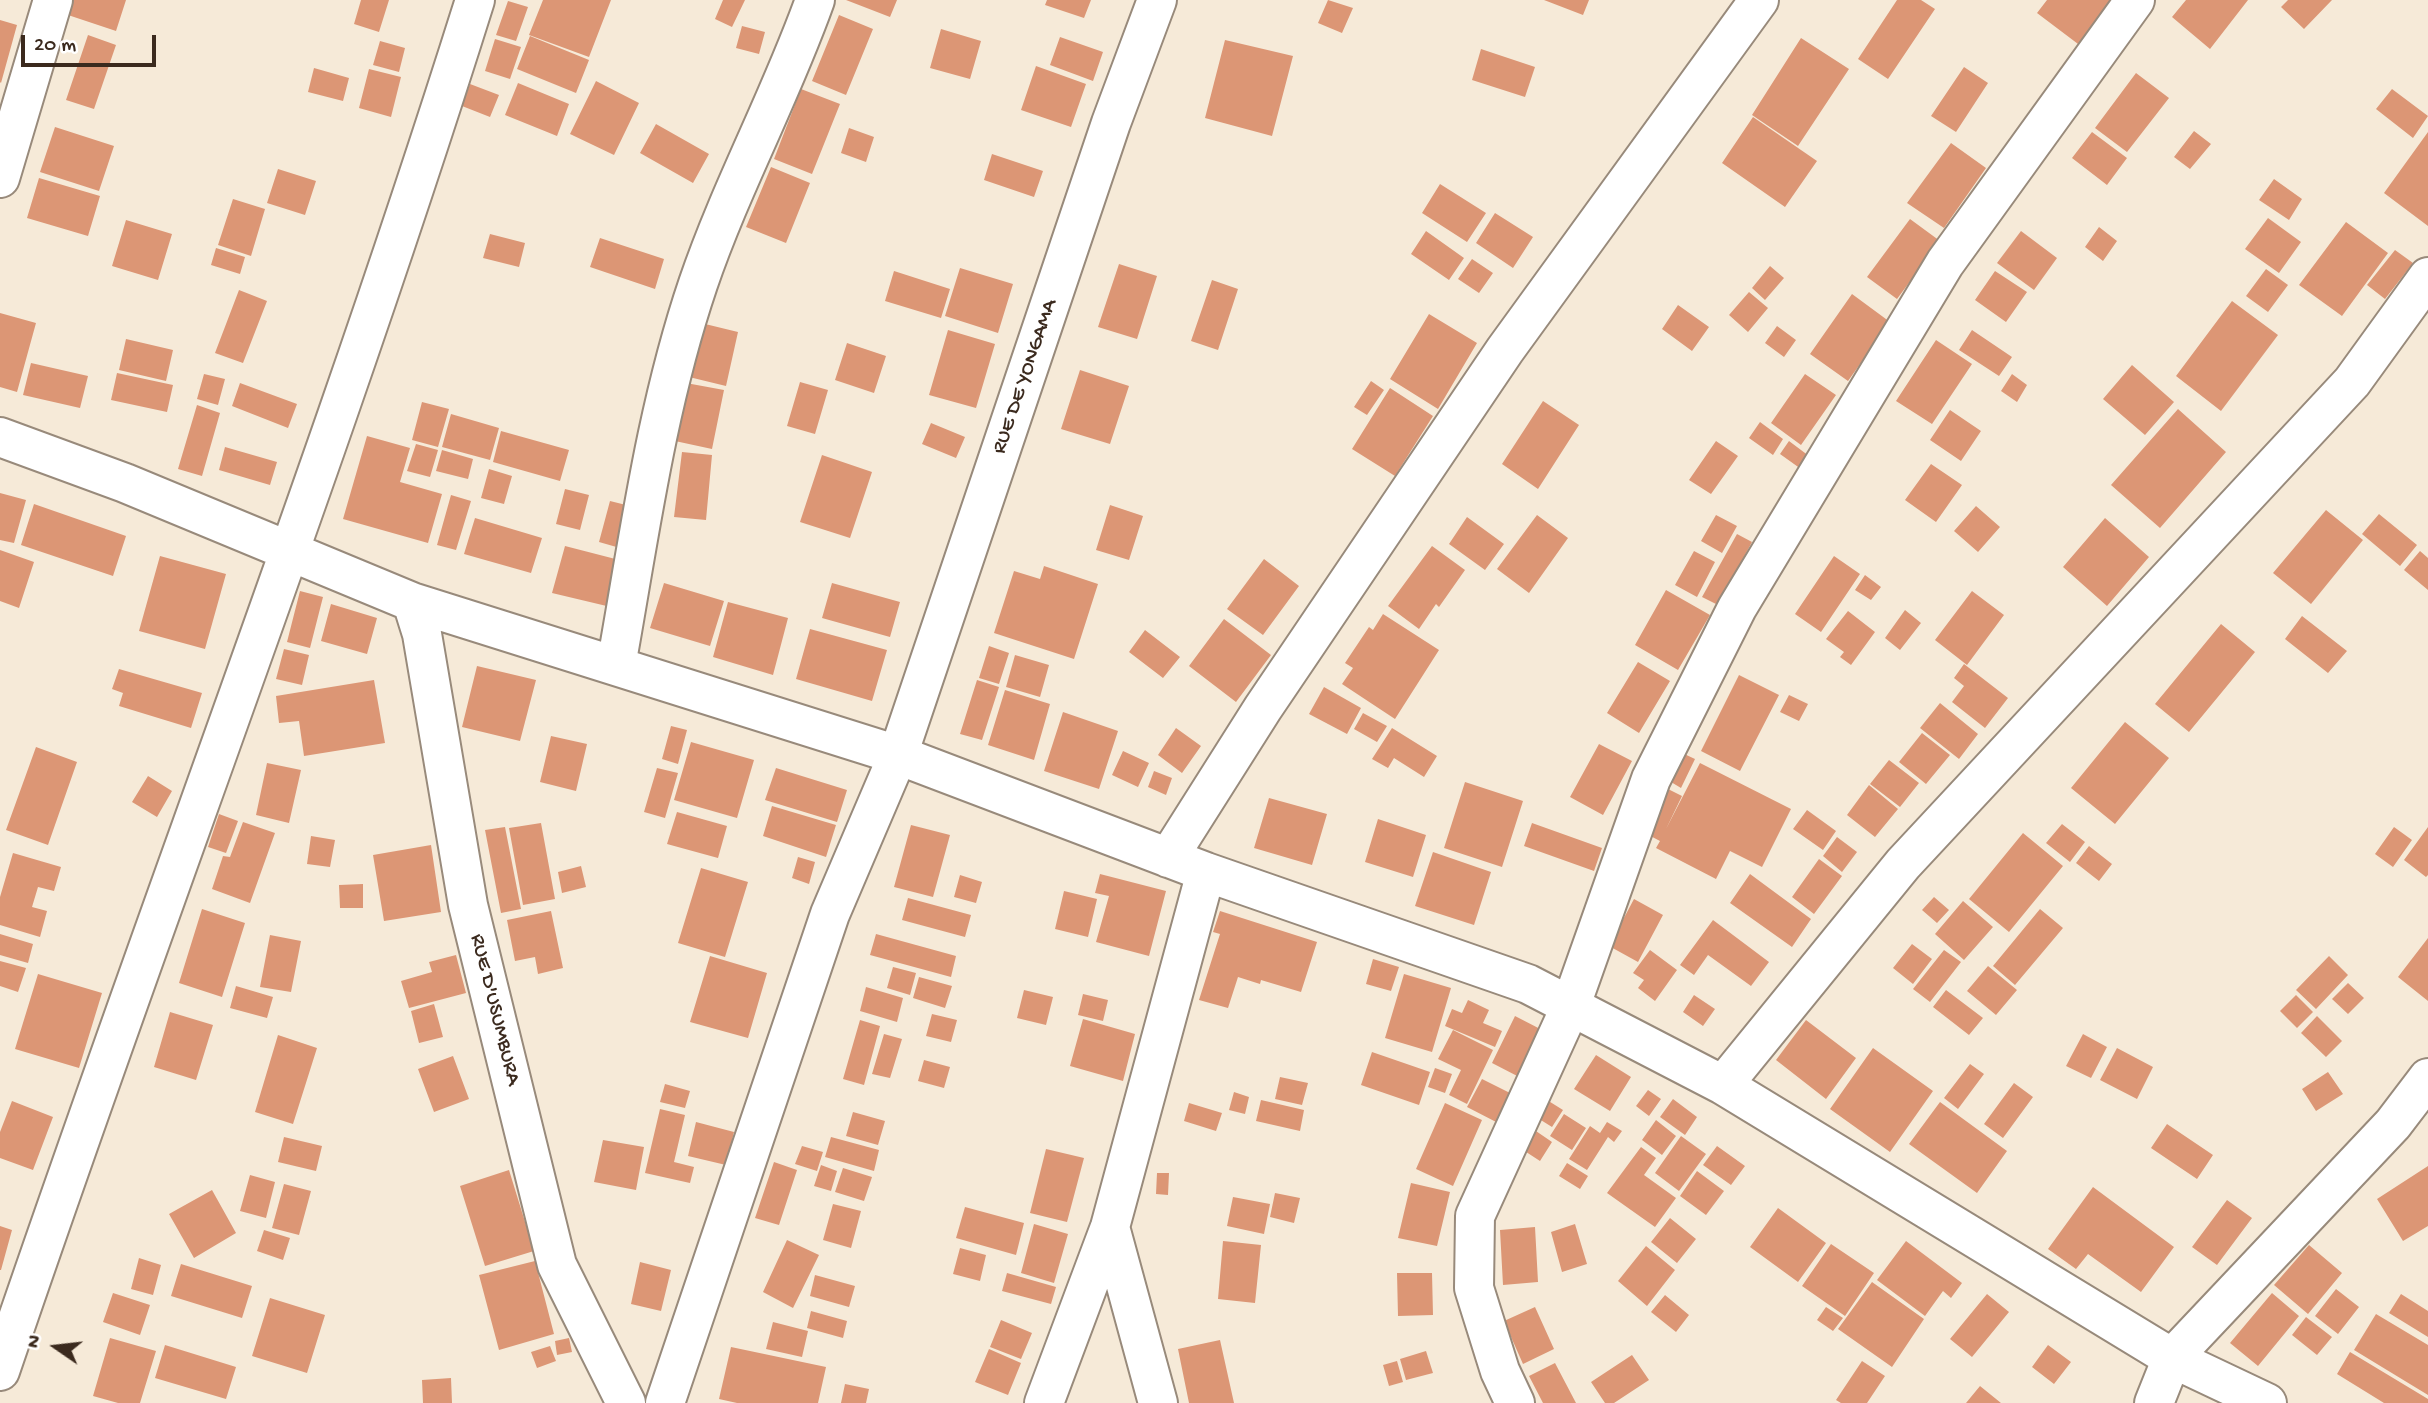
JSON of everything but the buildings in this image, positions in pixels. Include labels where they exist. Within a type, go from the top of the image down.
[{"type":"street","points":[[0,178],[53,0]]},
{"type":"street","points":[[0,1371],[68,1169],[292,551],[475,0]]},
{"type":"street","points":[[616,666],[664,402],[680,340],[699,281],[815,0]]},
{"type":"street","name":"RUE DE YONGAMA","points":[[665,1403],[830,914],[898,755],[1111,124],[1157,0]]},
{"type":"street","points":[[1168,858],[1263,708],[1505,350],[1759,0]]},
{"type":"street","points":[[1515,1403],[1500,1371],[1474,1288],[1475,1216],[1570,1008],[1651,779],[1737,608],[1945,263],[2135,0]]},
{"type":"street","points":[[1723,1085],[1903,864],[2352,382],[2428,276]]},
{"type":"street","points":[[0,437],[125,483],[412,602],[898,755],[1206,872],[1528,984],[1723,1085],[2172,1358],[2267,1403]]},
{"type":"street","name":"RUE D'USUMBURA","points":[[412,602],[422,634],[467,905],[557,1265],[626,1403]]},
{"type":"street","points":[[1044,1403],[1110,1227],[1206,872]]},
{"type":"street","points":[[2154,1403],[2172,1358],[2393,1124],[2428,1078]]},
{"type":"street","points":[[1110,1227],[1158,1403]]}]
